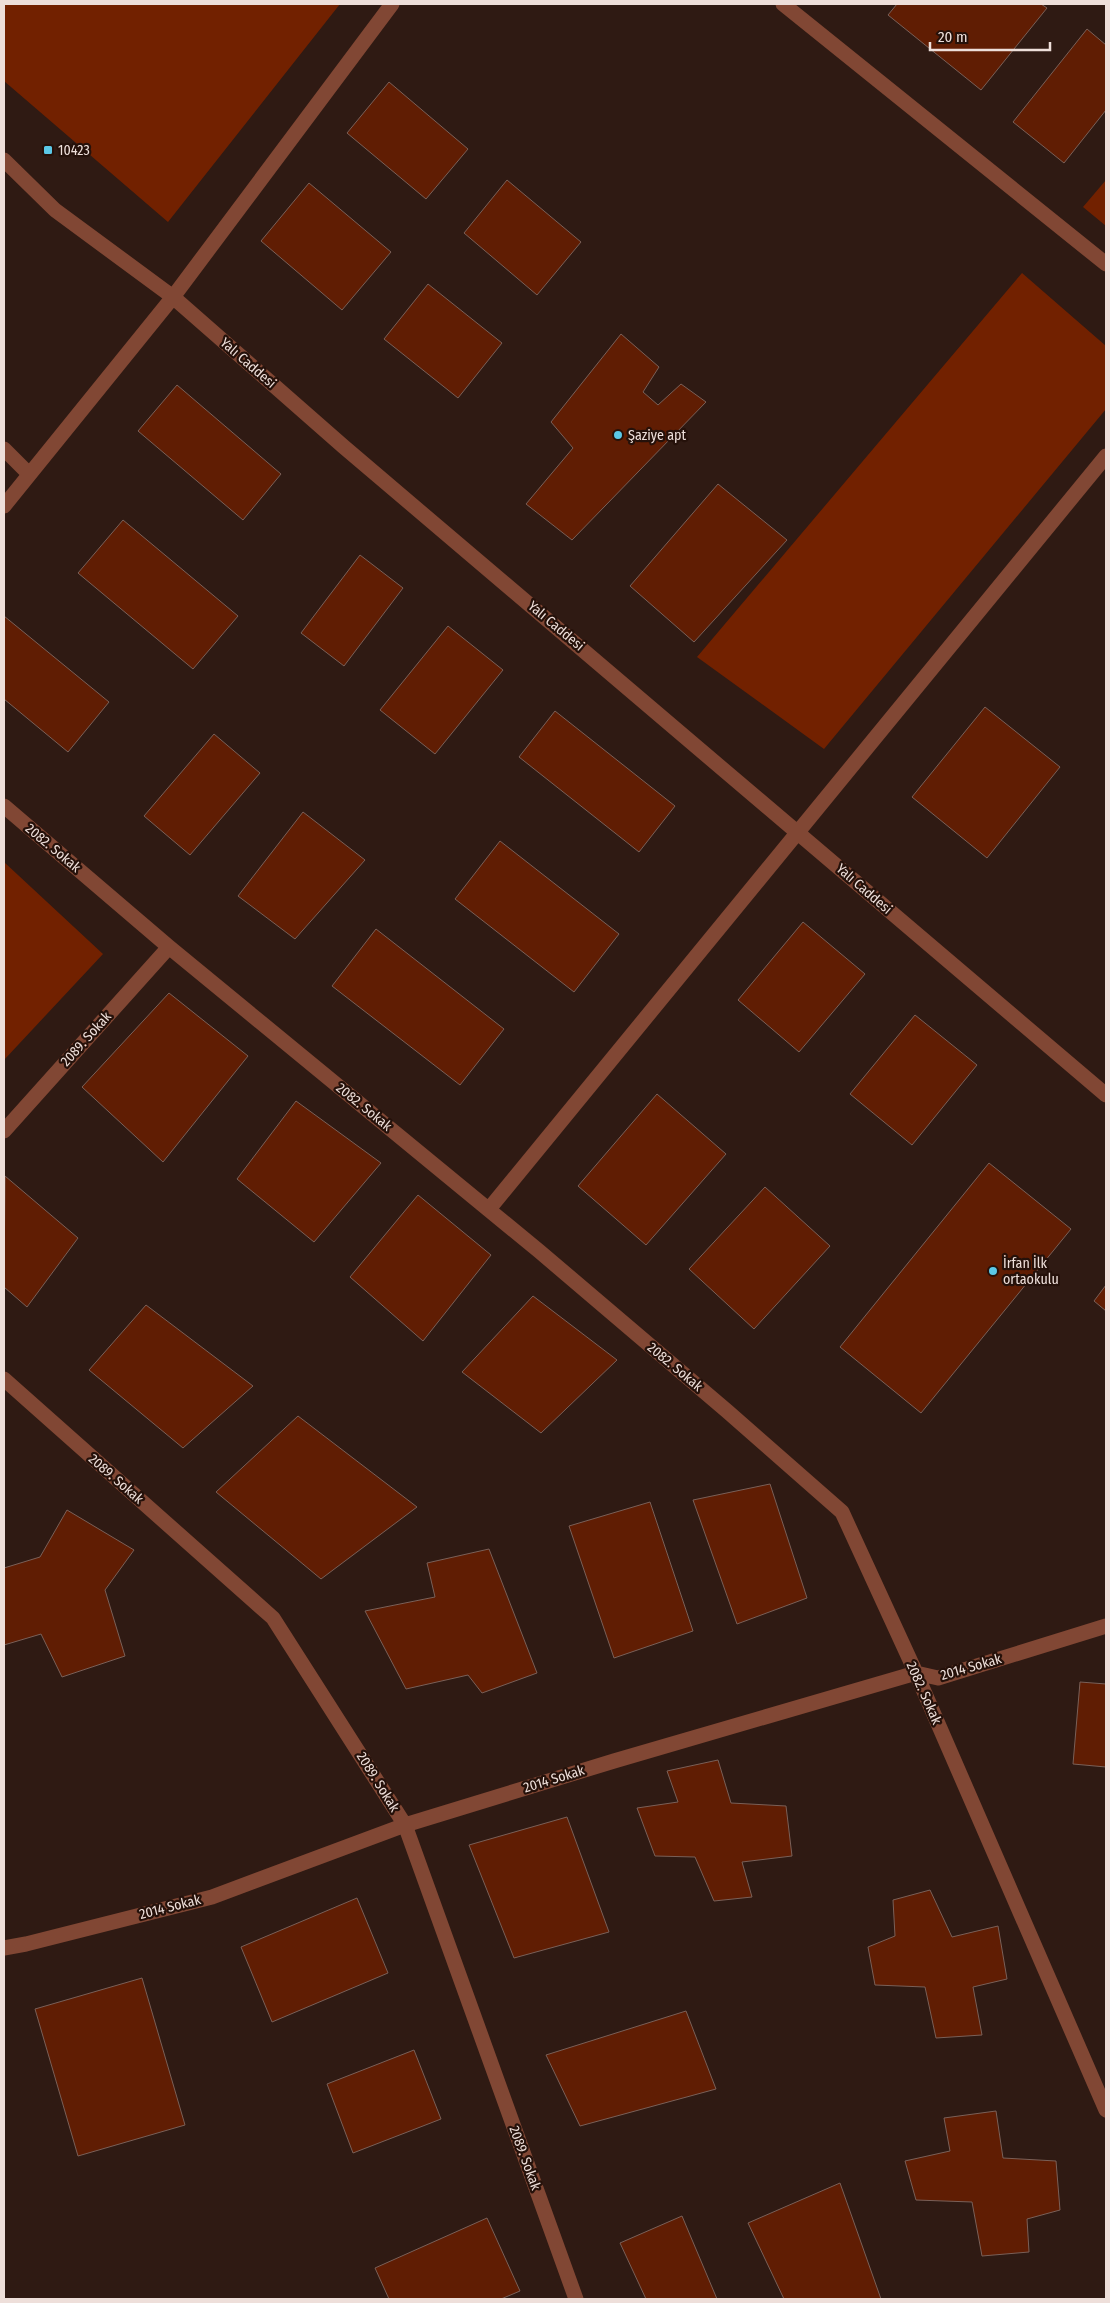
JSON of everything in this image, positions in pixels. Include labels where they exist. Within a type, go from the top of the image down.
[{"type":"street","points":[[4,506],[28,473],[173,297],[392,4]]},
{"type":"street","points":[[782,4],[1106,264]]},
{"type":"street","name":"Yalı Caddesi","points":[[4,160],[55,210],[173,297],[344,447],[798,832],[1001,1008],[1106,1095]]},
{"type":"street","points":[[4,450],[28,473]]},
{"type":"street","points":[[489,1210],[1106,456]]},
{"type":"street","name":"2082. Sokak","points":[[4,806],[168,947],[489,1210],[712,1398],[842,1512],[916,1672],[1106,2110]]},
{"type":"street","name":"2089. Sokak","points":[[4,1131],[168,947]]},
{"type":"street","name":"2089. Sokak","points":[[4,1380],[273,1618],[405,1825],[576,2299]]},
{"type":"street","name":"2014 Sokak","points":[[4,1948],[212,1897],[405,1825],[614,1761],[916,1672],[938,1678],[1106,1626]]},
{"type":"shaded area","points":[[4,4],[340,4],[168,222],[4,81]]},
{"type":"shaded area","points":[[1106,180],[1106,226],[1083,207]]},
{"type":"shaded area","points":[[1022,273],[1106,346],[1106,409],[824,749],[697,657]]},
{"type":"shaded area","points":[[4,862],[103,954],[4,1060]]},
{"type":"building","points":[[897,4],[1041,4],[1047,8],[981,90],[888,15]]},
{"type":"building","points":[[1087,29],[1106,45],[1106,110],[1064,163],[1013,122]]},
{"type":"building","points":[[389,82],[468,149],[426,199],[347,133]]},
{"type":"building","points":[[507,180],[581,242],[537,295],[464,233]]},
{"type":"building","points":[[309,183],[391,252],[342,310],[261,241]]},
{"type":"building","points":[[428,284],[502,343],[458,398],[384,339]]},
{"type":"building","name":"Şaziye apt","points":[[621,334],[659,367],[643,392],[658,405],[681,384],[706,402],[572,540],[526,504],[573,448],[551,422]]},
{"type":"building","points":[[177,385],[281,474],[243,520],[138,431]]},
{"type":"building","points":[[718,484],[787,540],[694,642],[630,586]]},
{"type":"building","points":[[123,520],[238,616],[193,669],[78,573]]},
{"type":"building","points":[[360,555],[403,588],[344,666],[301,633]]},
{"type":"building","points":[[4,616],[109,702],[68,752],[4,699]]},
{"type":"building","points":[[448,626],[503,670],[435,754],[380,710]]},
{"type":"building","points":[[985,707],[1060,767],[987,858],[912,797]]},
{"type":"building","points":[[555,711],[675,806],[639,852],[519,757]]},
{"type":"building","points":[[214,734],[260,773],[190,855],[144,816]]},
{"type":"building","points":[[303,812],[365,860],[295,939],[238,896]]},
{"type":"building","points":[[500,841],[619,934],[574,992],[455,899]]},
{"type":"building","points":[[803,922],[865,974],[799,1052],[738,1000]]},
{"type":"building","points":[[376,929],[504,1029],[460,1085],[332,986]]},
{"type":"building","points":[[169,993],[248,1056],[163,1162],[82,1087]]},
{"type":"building","points":[[915,1015],[977,1065],[912,1145],[850,1094]]},
{"type":"building","points":[[657,1094],[726,1154],[646,1245],[578,1186]]},
{"type":"building","points":[[296,1101],[381,1163],[314,1242],[237,1179]]},
{"type":"building","points":[[989,1163],[1071,1229],[921,1413],[840,1347]]},
{"type":"building","points":[[5,1176],[78,1238],[27,1307],[4,1287]]},
{"type":"building","points":[[765,1187],[830,1246],[754,1329],[689,1269]]},
{"type":"building","points":[[418,1195],[491,1255],[423,1341],[350,1277]]},
{"type":"building","points":[[1106,1285],[1106,1311],[1094,1301]]},
{"type":"building","points":[[533,1296],[617,1360],[541,1433],[462,1372]]},
{"type":"building","points":[[146,1305],[253,1386],[183,1448],[89,1370]]},
{"type":"building","points":[[298,1416],[417,1507],[321,1579],[216,1492]]},
{"type":"building","points":[[770,1484],[807,1598],[737,1624],[693,1500]]},
{"type":"building","points":[[650,1502],[693,1631],[614,1658],[569,1526]]},
{"type":"building","points":[[67,1510],[134,1550],[105,1590],[125,1656],[62,1677],[41,1634],[4,1645],[4,1568],[40,1557]]},
{"type":"building","points":[[489,1549],[537,1673],[482,1693],[468,1675],[406,1689],[365,1611],[435,1597],[427,1563]]},
{"type":"building","points":[[1080,1682],[1106,1684],[1106,1767],[1073,1764]]},
{"type":"building","points":[[718,1760],[731,1803],[786,1806],[792,1856],[742,1862],[752,1897],[714,1901],[695,1857],[655,1856],[637,1808],[678,1802],[667,1771]]},
{"type":"building","points":[[567,1817],[609,1932],[514,1958],[469,1845]]},
{"type":"building","points":[[930,1890],[952,1937],[998,1926],[1007,1979],[973,1987],[982,2035],[936,2038],[925,1987],[875,1985],[868,1947],[895,1936],[893,1900]]},
{"type":"building","points":[[357,1898],[388,1973],[272,2022],[241,1947]]},
{"type":"building","points":[[142,1978],[185,2125],[78,2156],[35,2009]]},
{"type":"building","points":[[686,2011],[716,2089],[580,2126],[546,2055]]},
{"type":"building","points":[[414,2050],[441,2119],[353,2153],[327,2084]]},
{"type":"building","points":[[996,2111],[1003,2158],[1056,2161],[1060,2210],[1027,2219],[1029,2252],[982,2256],[972,2202],[916,2200],[905,2161],[950,2151],[944,2118]]},
{"type":"building","points":[[840,2183],[881,2299],[784,2299],[748,2223]]},
{"type":"building","points":[[682,2216],[717,2299],[646,2299],[620,2243]]},
{"type":"building","points":[[487,2218],[520,2291],[501,2299],[389,2299],[375,2268]]},
{"type":"place","name":"10423","points":[[48,150]]},
{"type":"place","name":"Şaziye apt","points":[[618,435]]},
{"type":"place","name":"İrfan İlk ortaokulu","points":[[993,1271]]}]
